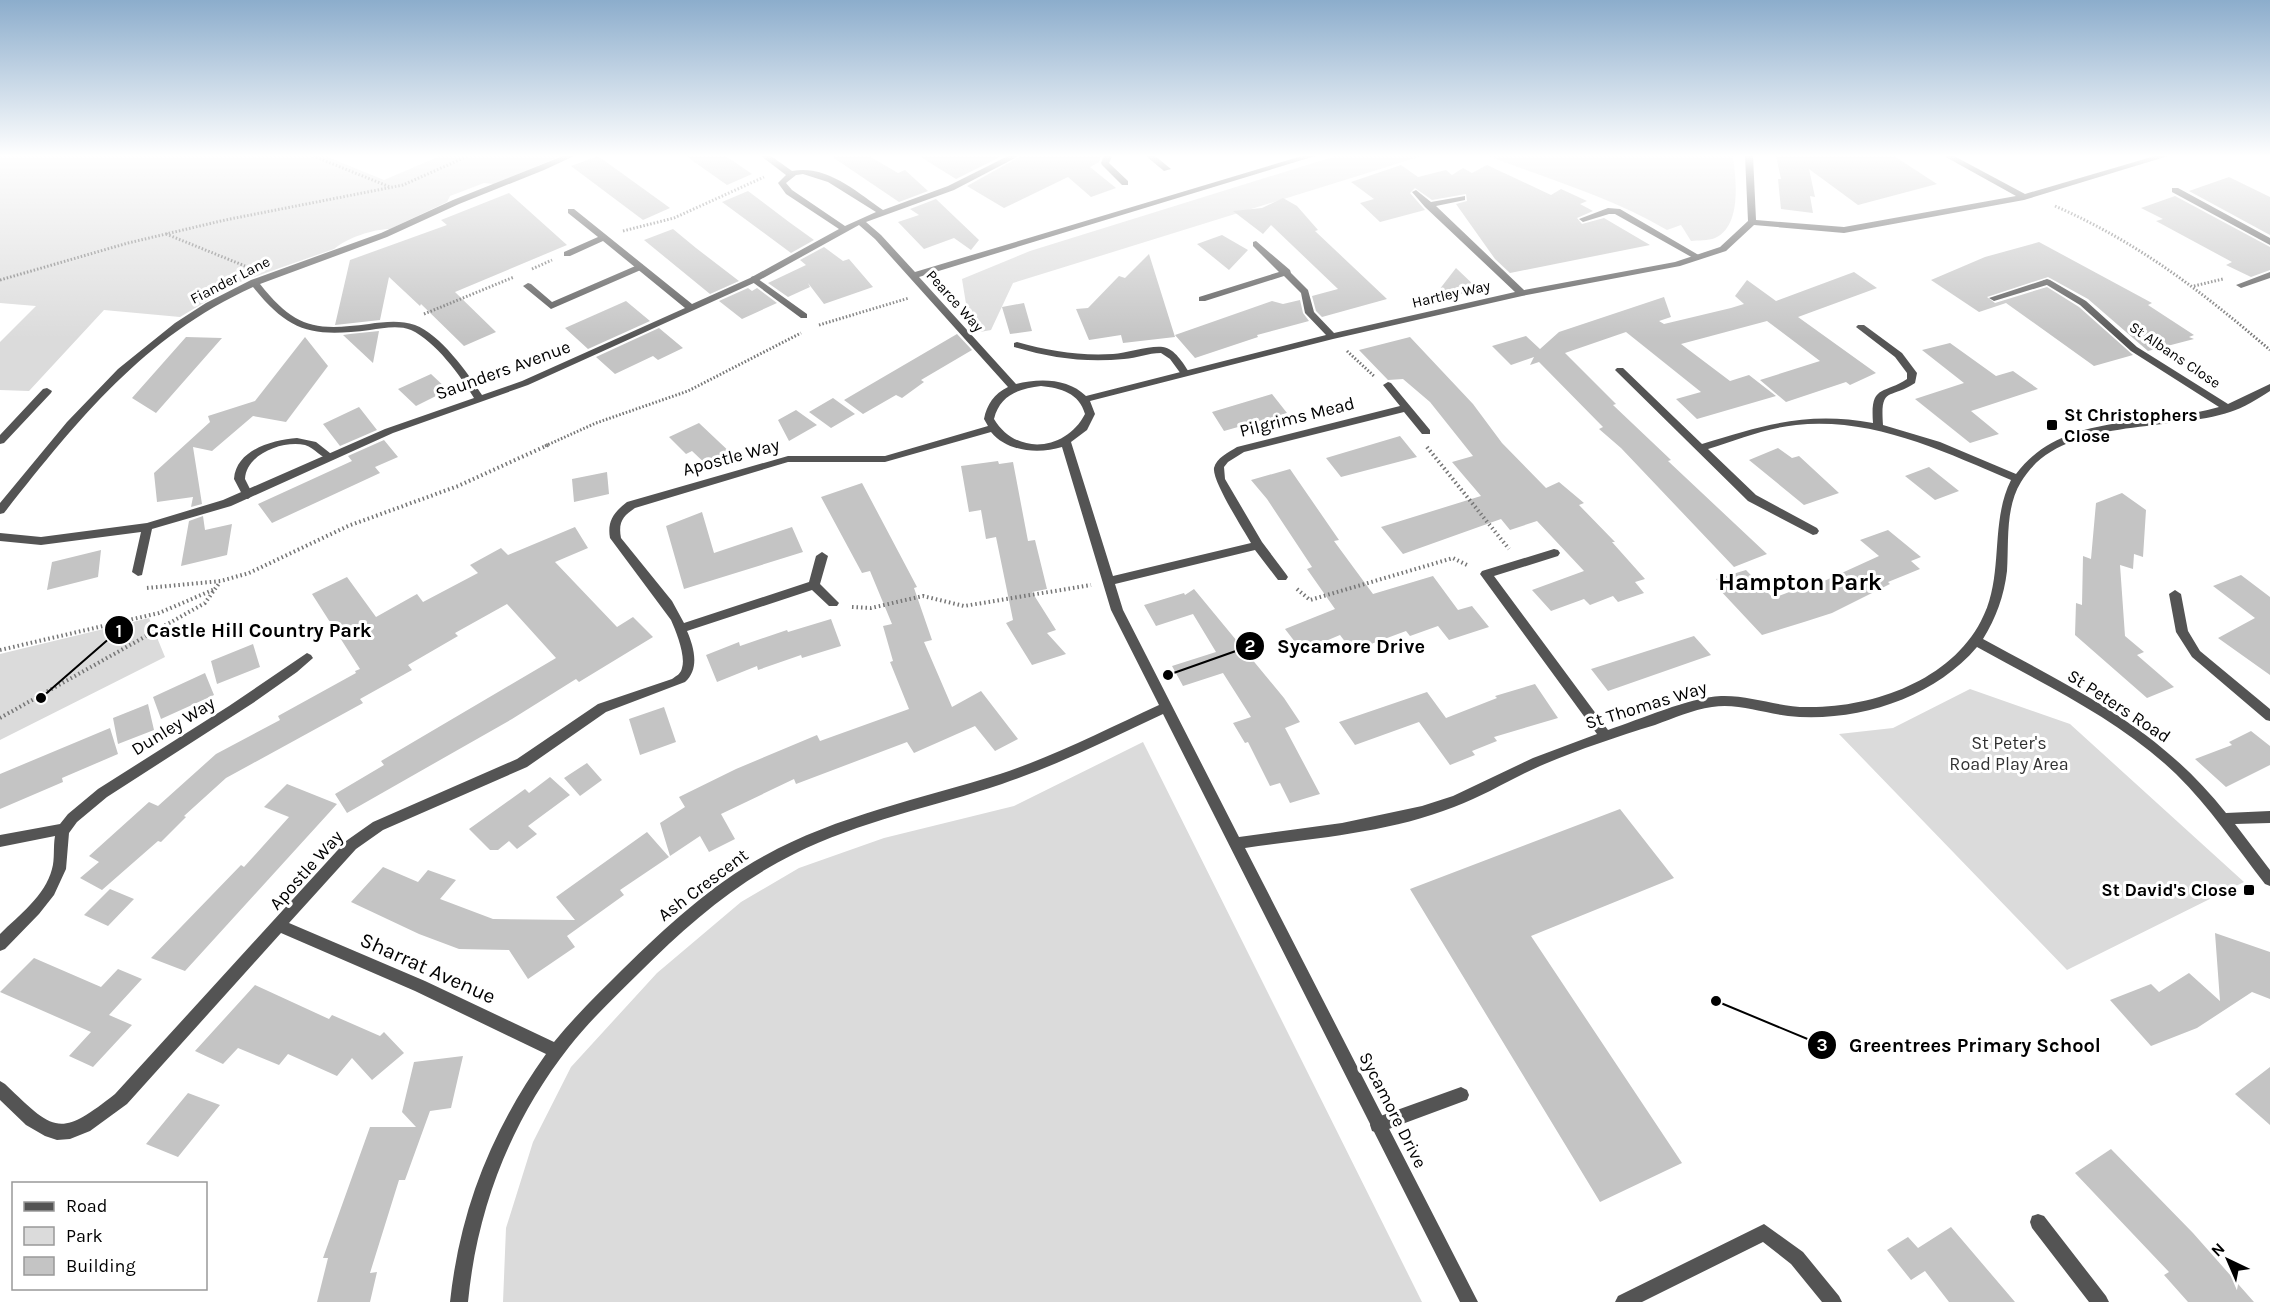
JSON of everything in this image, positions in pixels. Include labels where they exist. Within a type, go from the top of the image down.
[{"type":"street","name":"Fiander Lane","points":[[0,510],[77,417],[117,376],[188,318],[269,275],[381,237],[425,217]]},
{"type":"street","points":[[577,217],[692,309]]},
{"type":"street","points":[[827,217],[845,229]]},
{"type":"street","name":"Saunders Avenue","points":[[0,537],[41,541],[147,527],[201,512],[248,495],[419,419],[553,371],[692,309],[754,279],[870,217]]},
{"type":"street","name":"Pearce Way","points":[[1014,388],[912,276],[1109,217]]},
{"type":"street","points":[[1441,217],[1522,293]]},
{"type":"street","points":[[1583,219],[1589,217]]},
{"type":"street","points":[[1627,217],[1698,257]]},
{"type":"street","points":[[1752,217],[1752,222],[1844,230],[1916,217]]},
{"type":"street","points":[[2224,217],[2270,242]]},
{"type":"street","points":[[860,221],[912,276]]},
{"type":"street","name":"Hartley Way","points":[[1085,399],[1332,336],[1522,293],[1677,264],[1723,249],[1752,222]]},
{"type":"street","points":[[567,254],[602,237]]},
{"type":"street","points":[[1256,244],[1305,292],[1310,313],[1332,336]]},
{"type":"street","points":[[528,286],[552,306],[640,267]]},
{"type":"street","points":[[1202,299],[1287,272]]},
{"type":"street","points":[[2241,285],[2270,275]]},
{"type":"street","points":[[754,279],[804,316]]},
{"type":"street","points":[[254,282],[280,313],[295,323],[315,330],[334,331],[406,326],[423,333],[456,366],[479,398]]},
{"type":"street","name":"St Albans Close","points":[[1994,298],[2047,282],[2083,303],[2134,349],[2229,409]]},
{"type":"street","points":[[1861,327],[1903,358],[1913,370],[1913,376],[1908,384],[1890,390],[1880,397],[1878,427]]},
{"type":"street","points":[[1017,345],[1039,352],[1075,358],[1113,358],[1164,350],[1173,357],[1184,372]]},
{"type":"street","points":[[1620,370],[1752,498],[1813,531]]},
{"type":"street","points":[[1034,383],[1054,383],[1077,392],[1085,399],[1090,414],[1088,422],[1076,437],[1066,442],[1029,447],[1006,441],[992,428],[989,419],[990,410],[1003,393],[1014,388],[1034,383]]},
{"type":"street","points":[[1388,385],[1426,432]]},
{"type":"street","name":"St Thomas Way","points":[[1235,843],[1330,830],[1431,809],[1468,796],[1527,766],[1605,735],[1717,701],[1807,713],[1880,700],[1914,690],[1932,680],[1962,656],[1976,640],[1989,619],[1998,593],[2003,515],[2016,478],[2037,456],[2051,447],[2088,432],[2176,420],[2229,409],[2270,387]]},
{"type":"street","points":[[0,441],[47,391]]},
{"type":"street","name":"Pilgrims Mead","points":[[1282,577],[1258,545],[1220,479],[1219,467],[1224,460],[1241,449],[1407,408]]},
{"type":"street","points":[[1699,448],[1795,422],[1844,422],[1878,427],[1929,442],[2016,478]]},
{"type":"street","name":"Apostle Way","points":[[0,1089],[41,1128],[54,1132],[71,1131],[86,1126],[121,1099],[351,845],[378,826],[522,764],[602,708],[676,682],[686,676],[690,671],[682,628],[664,596],[616,538],[613,527],[615,519],[631,505],[788,459],[885,459],[992,428]]},
{"type":"street","points":[[248,495],[239,478],[240,473],[248,461],[268,448],[300,441],[315,446],[330,457]]},
{"type":"street","name":"Sycamore Drive","points":[[1066,442],[1117,610],[1164,708],[1469,1302]]},
{"type":"street","points":[[138,572],[147,527]]},
{"type":"street","points":[[1107,582],[1258,545]]},
{"type":"street","points":[[1554,554],[1486,574],[1605,735]]},
{"type":"street","points":[[813,585],[822,556]]},
{"type":"street","points":[[682,628],[813,585]]},
{"type":"street","points":[[813,585],[833,603]]},
{"type":"street","points":[[2175,594],[2182,632],[2196,654],[2270,716]]},
{"type":"street","name":"St Peters Road","points":[[1976,640],[2130,730],[2179,768],[2270,879]]},
{"type":"street","name":"Dunley Way","points":[[63,829],[115,784],[239,706],[307,658]]},
{"type":"street","name":"Ash Crescent","points":[[459,1302],[460,1274],[468,1239],[493,1162],[507,1129],[525,1097],[557,1051],[581,1022],[673,930],[727,886],[763,863],[839,828],[1004,778],[1164,708]]},
{"type":"street","points":[[2223,819],[2270,818]]},
{"type":"street","points":[[0,841],[63,829],[59,868],[53,884],[44,898],[0,944]]},
{"type":"street","name":"Sharrat Avenue","points":[[280,926],[420,986],[557,1051]]},
{"type":"street","points":[[1378,1125],[1461,1095]]},
{"type":"street","points":[[2038,1222],[2100,1302]]},
{"type":"street","points":[[1624,1302],[1764,1232],[1797,1258],[1833,1302]]},
{"type":"path","points":[[0,280],[165,234],[241,217]]},
{"type":"path","points":[[602,237],[677,217]]},
{"type":"path","points":[[2080,217],[2095,223],[2194,286],[2270,350]]},
{"type":"path","points":[[165,234],[269,275]]},
{"type":"path","points":[[527,271],[567,254]]},
{"type":"path","points":[[406,326],[430,310],[517,275]]},
{"type":"path","points":[[812,327],[927,293]]},
{"type":"path","points":[[138,572],[137,587],[168,588],[221,581],[249,573],[387,510],[458,486],[596,423],[654,405],[688,391],[802,332]]},
{"type":"path","points":[[1332,336],[1377,378],[1388,385]]},
{"type":"path","points":[[1426,432],[1422,440],[1521,563]]},
{"type":"path","points":[[1282,577],[1310,600],[1453,558],[1486,574]]},
{"type":"path","points":[[0,718],[31,703],[205,603],[221,581]]},
{"type":"path","points":[[833,603],[869,610],[917,596],[950,600],[964,606],[1107,582]]},
{"type":"path","points":[[0,650],[159,613],[216,589]]},
{"type":"green space","points":[[0,217],[416,217],[390,229],[360,235],[334,249],[237,283],[180,317],[104,310],[29,391],[0,390],[0,342],[36,306],[0,303]]},
{"type":"green space","points":[[1140,217],[1226,217],[1013,283],[991,330],[980,332],[967,310],[962,279],[1030,251]]},
{"type":"green space","points":[[1643,217],[1732,217],[1724,232],[1715,238],[1691,241],[1681,225],[1667,230]]},
{"type":"green space","points":[[149,618],[165,657],[0,740],[0,654]]},
{"type":"green space","name":"St Peter's Road Play Area","points":[[1970,689],[2070,724],[2244,882],[2067,970],[1839,734],[1893,728]]},
{"type":"green space","points":[[1143,742],[1422,1302],[503,1302],[506,1228],[533,1142],[571,1067],[657,973],[741,902],[799,868],[884,838],[1014,806]]},
{"type":"building","points":[[449,217],[536,217],[567,245],[455,292],[496,332],[464,346],[389,277],[380,320],[335,325],[350,260],[447,225],[441,220]]},
{"type":"building","points":[[742,217],[782,217],[814,240],[791,253]]},
{"type":"building","points":[[914,217],[955,217],[979,240],[971,250],[954,238],[924,249],[898,222]]},
{"type":"building","points":[[1241,217],[1306,217],[1318,230],[1315,231],[1387,299],[1322,317],[1316,311],[1312,296],[1338,289],[1271,225],[1263,234]]},
{"type":"building","points":[[1374,217],[1400,217],[1380,222]]},
{"type":"building","points":[[1465,217],[1580,217],[1577,218],[1582,224],[1604,218],[1650,245],[1510,273],[1495,259]]},
{"type":"building","points":[[2159,217],[2214,217],[2270,247],[2270,270],[2251,277],[2226,265],[2232,262],[2156,221],[2163,219]]},
{"type":"building","points":[[2236,217],[2270,217],[2270,235]]},
{"type":"building","points":[[673,229],[739,281],[710,294],[644,240]]},
{"type":"building","points":[[1222,235],[1248,250],[1229,270],[1197,244]]},
{"type":"building","points":[[2039,242],[2152,303],[2148,305],[2194,335],[2189,337],[2194,339],[2148,351],[2088,299],[2048,277],[1987,297],[1995,303],[2047,287],[2079,307],[2133,355],[2094,366],[2006,303],[1979,312],[1931,280],[1985,257]]},
{"type":"building","points":[[824,247],[843,261],[849,259],[873,287],[824,304],[808,283],[810,287],[788,297],[768,283],[806,265],[800,260]]},
{"type":"building","points":[[1149,254],[1175,337],[1123,343],[1121,335],[1089,340],[1076,309],[1088,308],[1119,276],[1125,278]]},
{"type":"building","points":[[1456,268],[1478,289],[1429,303]]},
{"type":"building","points":[[1854,272],[1877,288],[1798,317],[1876,373],[1850,385],[1846,382],[1786,402],[1760,380],[1820,361],[1767,321],[1681,344],[1730,381],[1749,375],[1776,396],[1697,419],[1676,399],[1701,392],[1626,332],[1565,353],[1616,404],[1613,405],[1671,460],[1668,461],[1767,554],[1734,567],[1621,448],[1599,429],[1603,427],[1539,362],[1530,365],[1534,357],[1511,365],[1492,346],[1526,336],[1540,349],[1559,332],[1664,297],[1671,317],[1659,321],[1664,324],[1731,308],[1744,304],[1735,296],[1747,280],[1776,301]]},
{"type":"building","points":[[748,288],[752,291],[757,288],[777,303],[742,319],[719,301]]},
{"type":"building","points":[[1300,300],[1303,313],[1309,321],[1257,335],[1258,337],[1195,358],[1175,335],[1272,301],[1283,304]]},
{"type":"building","points":[[626,301],[650,321],[588,349],[565,328]]},
{"type":"building","points":[[1024,303],[1032,331],[1010,334],[1002,307]]},
{"type":"building","points":[[659,328],[683,348],[658,360],[653,356],[615,374],[596,357]]},
{"type":"building","points":[[379,331],[373,363],[343,335],[350,334]]},
{"type":"building","points":[[957,334],[972,350],[921,380],[924,382],[902,398],[896,395],[863,414],[844,400]]},
{"type":"building","points":[[186,337],[222,338],[156,413],[132,398]]},
{"type":"building","points":[[305,337],[328,366],[286,422],[253,416],[212,451],[193,447],[202,504],[191,507],[193,497],[157,502],[154,473],[210,422],[208,416],[255,401]]},
{"type":"building","points":[[1410,337],[1473,404],[1502,443],[1546,488],[1559,482],[1584,503],[1579,505],[1615,542],[1612,542],[1645,579],[1635,582],[1644,593],[1618,602],[1613,596],[1590,605],[1584,599],[1551,611],[1532,590],[1584,571],[1537,521],[1510,530],[1501,519],[1403,554],[1381,527],[1481,496],[1452,462],[1473,456],[1430,402],[1403,379],[1388,380],[1359,350]]},
{"type":"building","points":[[1950,343],[1996,376],[2013,371],[2038,389],[1971,411],[1999,434],[1970,443],[1915,399],[1964,383],[1922,350]]},
{"type":"building","points":[[431,374],[448,390],[416,406],[398,389]]},
{"type":"building","points":[[1272,394],[1287,413],[1224,431],[1212,412]]},
{"type":"building","points":[[833,398],[855,414],[831,428],[809,412]]},
{"type":"building","points":[[359,407],[377,430],[340,446],[323,424]]},
{"type":"building","points":[[796,410],[817,425],[789,441],[778,420]]},
{"type":"building","points":[[699,423],[735,457],[711,469],[692,451],[686,454],[669,437]]},
{"type":"building","points":[[1400,436],[1417,457],[1341,477],[1326,458]]},
{"type":"building","points":[[384,440],[398,457],[375,467],[380,473],[272,523],[258,504],[352,461],[348,456]]},
{"type":"building","points":[[1778,448],[1792,458],[1799,456],[1839,493],[1804,505],[1749,460]]},
{"type":"building","points":[[998,461],[999,464],[1013,462],[1028,541],[1035,540],[1047,589],[1032,592],[1056,630],[1047,633],[1066,654],[1032,665],[1006,623],[1013,620],[996,537],[986,539],[981,510],[969,512],[961,466]]},
{"type":"building","points":[[1929,467],[1959,491],[1935,500],[1905,476]]},
{"type":"building","points":[[1290,469],[1339,540],[1334,541],[1373,594],[1433,576],[1458,610],[1472,606],[1489,627],[1449,640],[1438,626],[1410,636],[1406,631],[1352,651],[1340,635],[1302,651],[1285,629],[1335,609],[1307,569],[1312,567],[1267,499],[1251,480]]},
{"type":"building","points":[[607,472],[609,494],[574,502],[572,479]]},
{"type":"building","points":[[862,483],[917,587],[914,588],[932,640],[924,642],[952,707],[981,691],[1018,739],[995,751],[975,726],[914,753],[907,742],[796,784],[794,779],[721,814],[735,839],[709,852],[700,836],[670,856],[660,823],[685,807],[679,797],[736,769],[817,735],[820,741],[909,709],[890,662],[893,661],[883,626],[892,624],[870,571],[862,573],[821,497]]},
{"type":"building","points":[[2122,493],[2146,510],[2143,557],[2134,554],[2133,569],[2120,565],[2125,636],[2144,652],[2137,655],[2174,687],[2147,698],[2075,635],[2076,603],[2082,605],[2083,556],[2091,559],[2096,503]]},
{"type":"building","points":[[702,512],[714,553],[792,527],[803,552],[684,589],[666,526]]},
{"type":"building","points":[[203,516],[205,530],[232,524],[227,555],[181,566],[189,521]]},
{"type":"building","points":[[575,527],[588,548],[555,562],[617,627],[633,617],[653,637],[579,682],[576,679],[512,719],[347,813],[335,794],[384,765],[381,761],[556,658],[507,604],[455,633],[458,636],[408,665],[412,670],[360,699],[363,703],[226,778],[184,816],[186,817],[161,842],[158,841],[102,890],[80,878],[99,862],[89,856],[149,802],[158,806],[216,754],[280,720],[278,716],[360,669],[312,594],[347,577],[376,617],[417,594],[423,602],[478,573],[470,565],[501,548],[508,555]]},
{"type":"building","points":[[1888,530],[1921,557],[1911,561],[1920,569],[1888,582],[1890,584],[1832,613],[1762,635],[1718,588],[1722,586],[1716,579],[1746,570],[1773,598],[1808,585],[1811,587],[1879,556],[1860,540]]},
{"type":"building","points":[[101,550],[98,577],[47,590],[52,562]]},
{"type":"building","points":[[2241,575],[2270,597],[2270,675],[2218,638],[2255,618],[2213,586]]},
{"type":"building","points":[[1194,589],[1284,698],[1300,722],[1285,728],[1320,794],[1290,803],[1280,783],[1270,786],[1248,742],[1245,743],[1233,723],[1251,717],[1223,673],[1183,686],[1172,666],[1216,652],[1193,614],[1156,626],[1144,605],[1184,593],[1185,595]]},
{"type":"building","points":[[831,619],[841,646],[802,658],[801,655],[758,670],[757,666],[717,682],[706,655],[739,642],[740,646],[787,630],[788,632]]},
{"type":"building","points":[[1694,636],[1711,655],[1608,691],[1591,669]]},
{"type":"building","points":[[253,644],[260,667],[217,684],[211,661]]},
{"type":"building","points":[[205,673],[214,695],[161,719],[153,697]]},
{"type":"building","points":[[1535,684],[1558,718],[1494,737],[1497,741],[1472,751],[1475,755],[1450,765],[1419,722],[1355,745],[1339,722],[1427,692],[1446,718],[1497,698],[1495,696]]},
{"type":"building","points":[[148,704],[154,730],[118,744],[113,718]]},
{"type":"building","points":[[664,707],[676,742],[640,755],[629,719]]},
{"type":"building","points":[[110,728],[118,754],[62,778],[63,782],[0,809],[0,774]]},
{"type":"building","points":[[2251,731],[2270,746],[2270,765],[2226,787],[2195,759],[2232,745],[2229,742]]},
{"type":"building","points":[[587,763],[602,780],[580,796],[564,778]]},
{"type":"building","points":[[550,777],[570,795],[528,826],[537,834],[517,849],[509,841],[498,850],[490,850],[469,829],[525,789],[529,793]]},
{"type":"building","points":[[287,784],[337,804],[185,971],[151,958],[241,865],[244,867],[289,817],[264,807]]},
{"type":"building","points":[[1620,809],[1674,878],[1531,936],[1682,1163],[1600,1202],[1410,889]]},
{"type":"building","points":[[647,832],[669,857],[620,890],[624,895],[567,936],[575,947],[528,979],[509,950],[459,949],[419,934],[351,902],[383,867],[418,882],[428,870],[456,880],[440,899],[493,919],[575,920],[556,897]]},
{"type":"building","points":[[110,889],[134,899],[108,926],[84,915]]},
{"type":"building","points":[[2215,933],[2270,952],[2270,999],[2252,992],[2197,1028],[2151,1046],[2110,1000],[2151,984],[2159,992],[2189,973],[2220,1001]]},
{"type":"building","points":[[34,958],[101,987],[118,969],[142,979],[109,1015],[132,1025],[93,1067],[69,1056],[91,1032],[0,992]]},
{"type":"building","points":[[255,985],[329,1019],[332,1015],[380,1036],[384,1032],[404,1053],[372,1080],[352,1058],[337,1076],[288,1054],[279,1065],[238,1048],[223,1064],[195,1051]]},
{"type":"building","points":[[463,1056],[451,1108],[430,1111],[405,1180],[399,1180],[370,1273],[377,1272],[370,1302],[317,1302],[328,1258],[323,1258],[370,1127],[416,1127],[402,1112],[414,1062]]},
{"type":"building","points":[[2270,1067],[2270,1125],[2235,1094]]},
{"type":"building","points":[[188,1093],[220,1105],[178,1157],[146,1144]]},
{"type":"building","points":[[2111,1149],[2193,1233],[2254,1302],[2188,1302],[2164,1275],[2169,1272],[2075,1173]]},
{"type":"building","points":[[1951,1227],[2015,1302],[1949,1302],[1925,1271],[1911,1280],[1887,1250],[1908,1237],[1918,1248]]},
{"type":"place","name":"St Christophers Close","points":[[2052,425]]},
{"type":"place","name":"Sycamore Drive","points":[[1168,675]]},
{"type":"place","name":"Castle Hill Country Park","points":[[41,698]]},
{"type":"place","name":"St David's Close","points":[[2249,890]]},
{"type":"place","name":"Greentrees Primary School","points":[[1716,1001]]},
{"type":"district","name":"Hampton Park","points":[[1800,582]]}]
